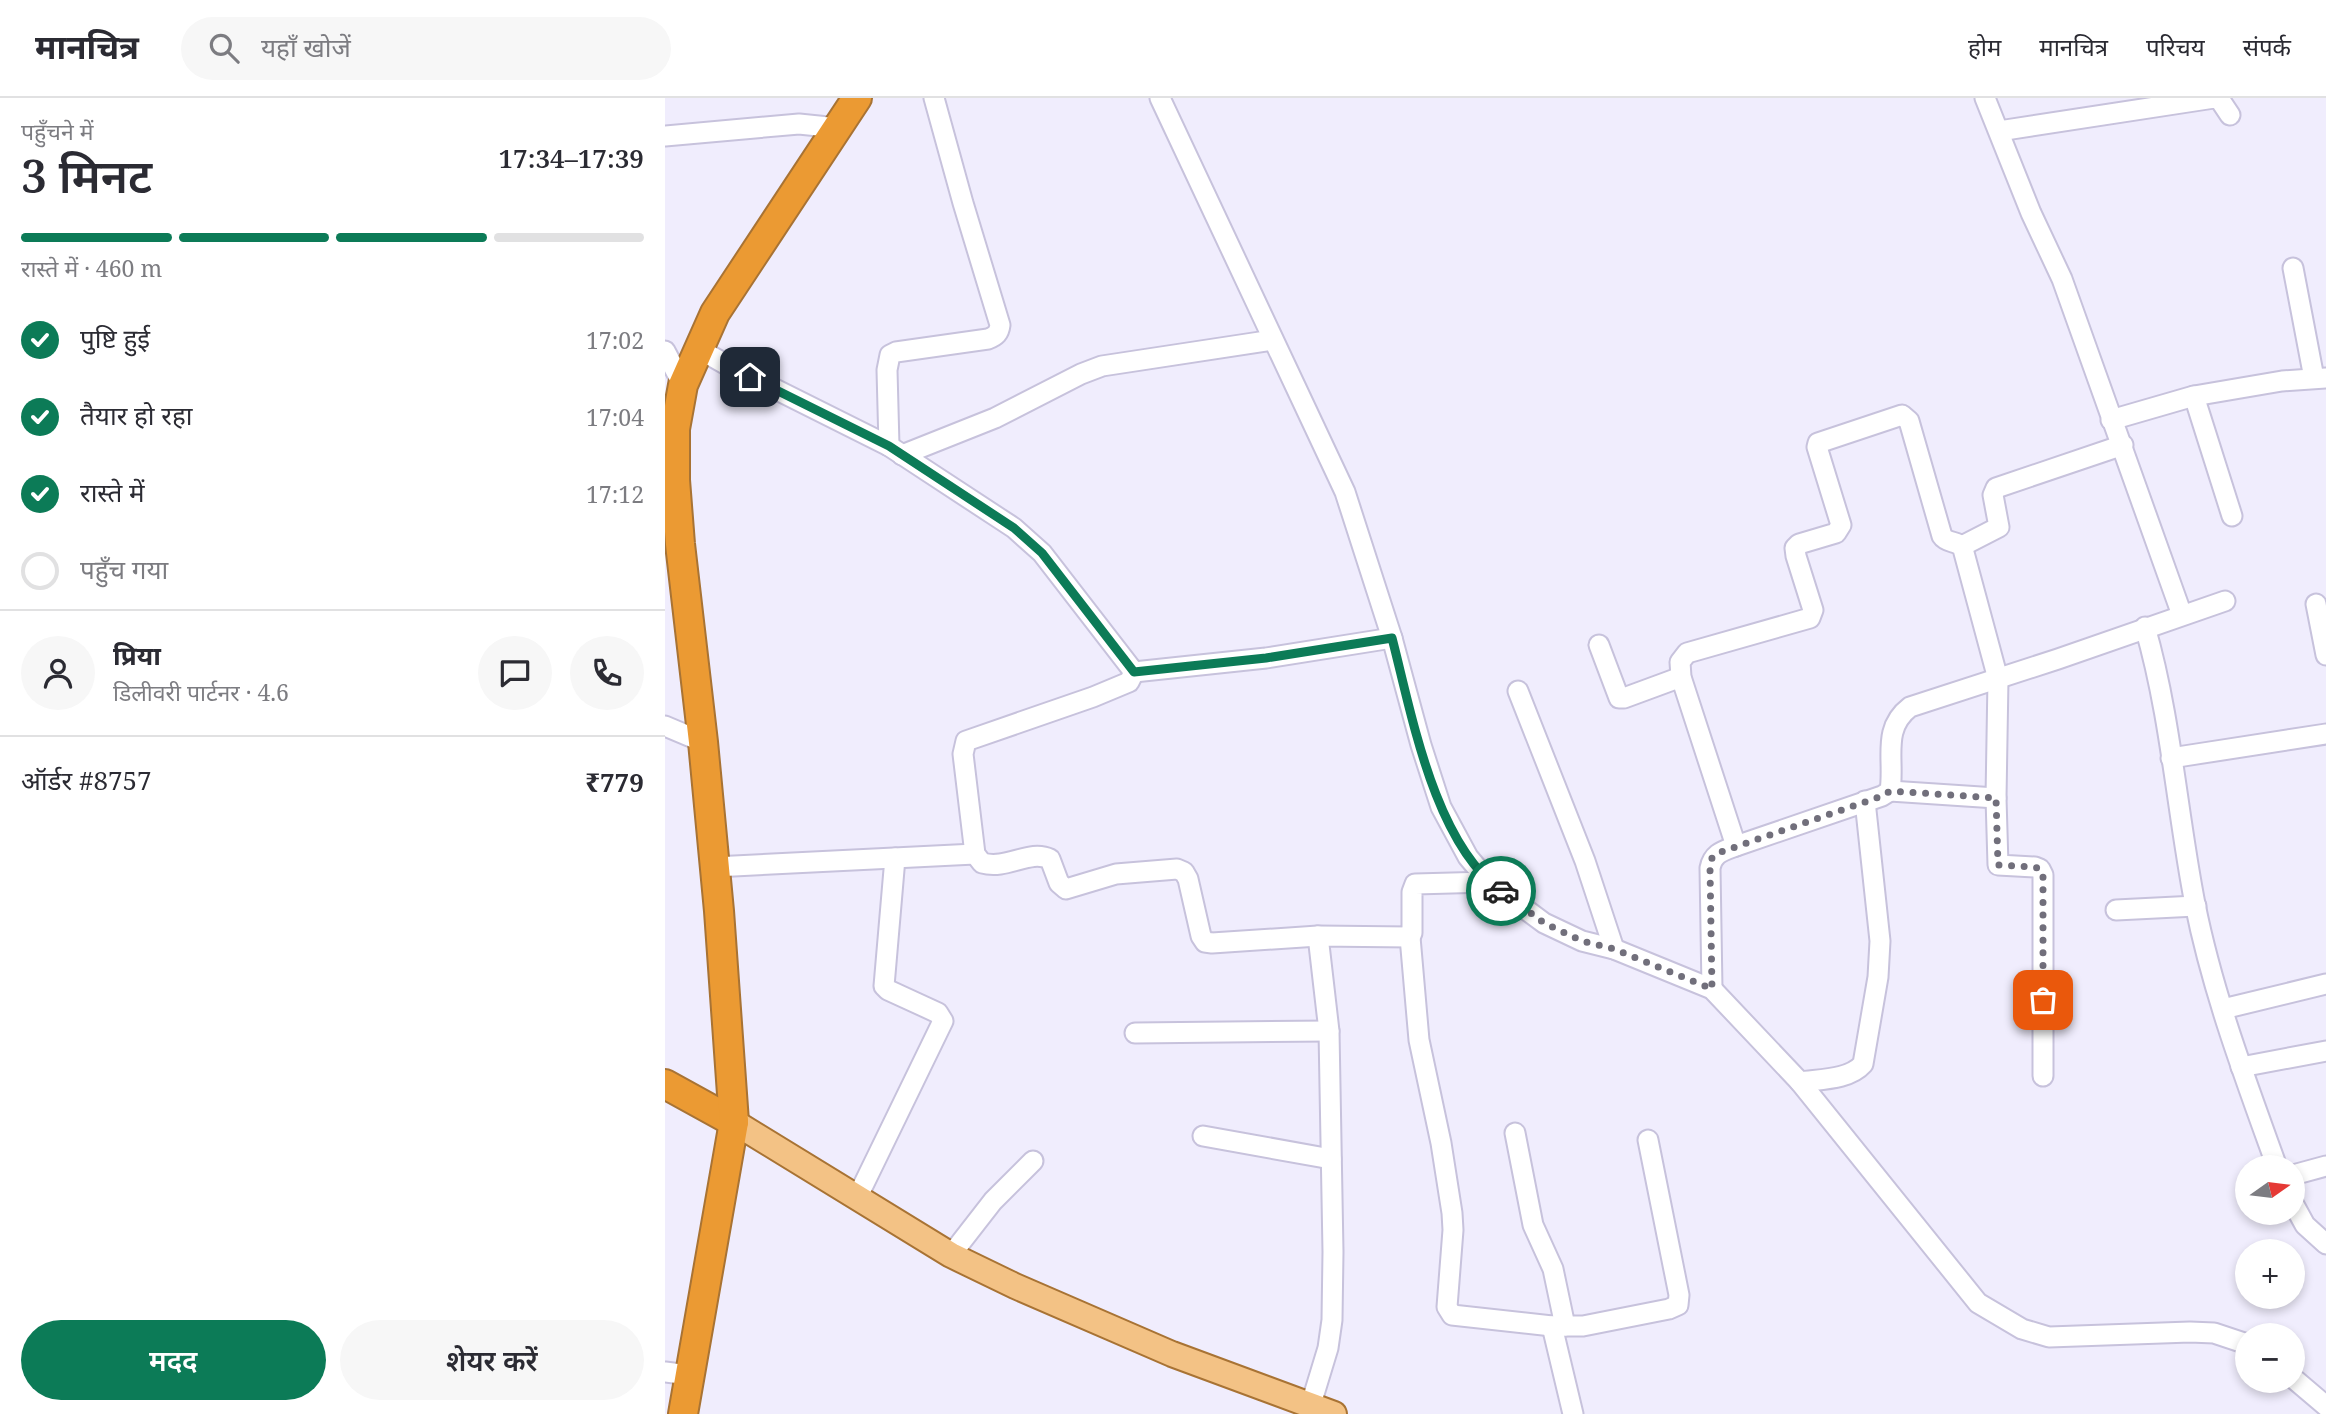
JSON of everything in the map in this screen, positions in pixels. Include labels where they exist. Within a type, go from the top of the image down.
[{"type":"highway","points":[[683,1414],[677,1373],[734,1122],[715,867],[703,742],[690,646],[675,480],[675,429],[683,385],[715,313],[857,98]]},
{"type":"highway","points":[[665,1084],[734,1122]]},
{"type":"main road","points":[[734,1122],[951,1255],[1095,1322],[1172,1354],[1327,1411]]},
{"type":"street","points":[[895,450],[887,370],[890,355],[988,339],[995,337],[1000,325],[934,98]]},
{"type":"street","points":[[1160,98],[1345,492],[1392,638],[1441,807],[1468,857],[1489,882],[1544,923],[1582,941],[1614,949],[1712,989],[1800,1082],[1978,1303],[2022,1329],[2049,1337],[2190,1332],[2214,1333],[2235,1340]]},
{"type":"street","points":[[1985,98],[2031,213],[2062,279],[2182,615]]},
{"type":"street","points":[[1999,131],[2197,99],[2220,100],[2230,115]]},
{"type":"street","points":[[665,136],[799,124],[838,128]]},
{"type":"street","points":[[2111,420],[2194,396],[2320,378],[2293,268]]},
{"type":"street","points":[[895,450],[995,418],[1102,366],[1273,340]]},
{"type":"street","points":[[698,348],[895,450],[1014,528],[1042,553],[1134,672]]},
{"type":"street","points":[[665,351],[683,385]]},
{"type":"street","points":[[2194,396],[2232,516]]},
{"type":"street","points":[[1736,846],[1681,677],[1680,662],[1687,653],[1805,620],[1813,615],[1795,548],[1799,544],[1836,533],[1841,525],[1817,447],[1820,441],[1897,416],[1906,417],[1942,536],[1947,541],[1962,546],[1999,527],[1993,495],[1999,486],[2123,445]]},
{"type":"street","points":[[1962,546],[1998,679],[1998,865],[2035,867],[2040,869],[2043,875],[2043,1076]]},
{"type":"street","points":[[1890,791],[1891,731],[1898,716],[1910,707],[2225,601]]},
{"type":"street","points":[[2316,604],[2326,655]]},
{"type":"street","points":[[2145,627],[2196,906],[2223,1009],[2273,1155]]},
{"type":"street","points":[[1134,672],[1266,658],[1392,638]]},
{"type":"street","points":[[1599,645],[1619,698],[1681,677]]},
{"type":"street","points":[[1134,672],[1129,682],[1093,698],[966,741],[963,754],[975,854],[982,863],[1002,866],[1042,855],[1050,859],[1059,883],[1066,889],[1116,874],[1177,869],[1184,872],[1188,878],[1201,936],[1205,942],[1318,936],[1410,937]]},
{"type":"street","points":[[1518,691],[1585,861],[1614,949]]},
{"type":"street","points":[[665,726],[703,742]]},
{"type":"street","points":[[2171,758],[2326,734]]},
{"type":"street","points":[[1712,989],[1710,868],[1712,858],[1718,853],[1890,791],[1996,798]]},
{"type":"street","points":[[1800,1082],[1835,1077],[1855,1071],[1863,1064],[1878,977],[1880,941],[1865,800]]},
{"type":"street","points":[[715,867],[975,854]]},
{"type":"street","points":[[857,1198],[943,1021],[939,1013],[884,986],[895,858]]},
{"type":"street","points":[[1489,882],[1412,886],[1410,937],[1419,1040],[1441,1143],[1452,1213],[1447,1307],[1453,1315],[1558,1326],[1600,1323],[1669,1310],[1678,1305],[1679,1295],[1648,1140]]},
{"type":"street","points":[[2116,910],[2196,906]]},
{"type":"street","points":[[1318,936],[1329,1031],[1332,1320],[1328,1348],[1327,1411]]},
{"type":"street","points":[[2223,1009],[2326,984]]},
{"type":"street","points":[[1135,1033],[1329,1031]]},
{"type":"street","points":[[2241,1067],[2326,1051]]},
{"type":"street","points":[[1515,1133],[1532,1225],[1553,1269],[1558,1326],[1573,1414]]},
{"type":"street","points":[[1203,1136],[1331,1159]]},
{"type":"street","points":[[951,1255],[993,1202],[1033,1161]]},
{"type":"street","points":[[2305,1172],[2326,1166]]},
{"type":"street","points":[[2305,1225],[2326,1244]]},
{"type":"street","points":[[2305,1388],[2326,1406]]},
{"type":"way so far","points":[[1501,891],[1544,923],[1582,941],[1614,949],[1712,989],[1710,868],[1712,858],[1718,853],[1890,791],[1996,798],[1998,865],[2035,867],[2040,869],[2043,875],[2043,1000]]},
{"type":"route","points":[[750,377],[889,446],[1014,528],[1042,553],[1069,585],[1134,672],[1266,658],[1392,638],[1441,807],[1468,857],[1489,882],[1501,891]]}]
